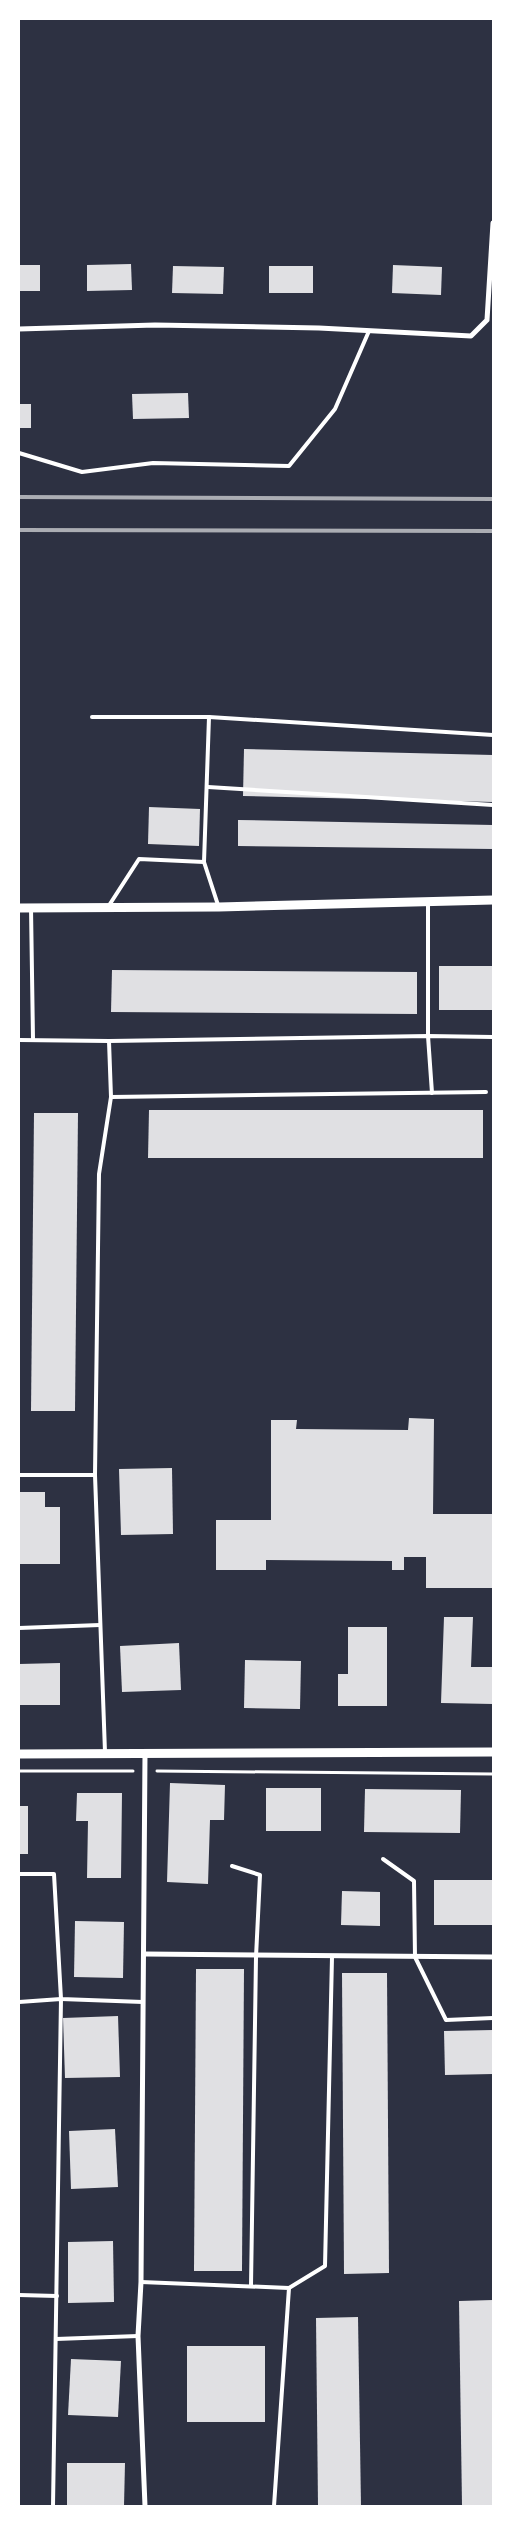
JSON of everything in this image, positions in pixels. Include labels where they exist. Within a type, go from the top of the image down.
[{"type":"street","points":[[19,329],[155,325],[471,336],[487,320],[493,223]]},
{"type":"street","points":[[19,908],[219,907],[493,900]]},
{"type":"street","points":[[19,1754],[145,1755],[493,1752]]},
{"type":"street","points":[[145,1755],[145,1954],[141,2282],[138,2336],[145,2506]]},
{"type":"street","points":[[145,1954],[493,1957]]},
{"type":"lane","points":[[19,453],[82,472],[152,463],[289,466],[335,409],[369,331]]},
{"type":"lane","points":[[92,717],[209,717],[493,735]]},
{"type":"lane","points":[[209,717],[204,862],[219,907]]},
{"type":"lane","points":[[208,788],[493,805]]},
{"type":"lane","points":[[108,908],[139,859],[204,862]]},
{"type":"lane","points":[[428,901],[428,1036],[432,1093]]},
{"type":"lane","points":[[31,908],[33,1039]]},
{"type":"lane","points":[[19,1040],[109,1041],[428,1036],[493,1037]]},
{"type":"lane","points":[[105,1754],[95,1474],[99,1174],[111,1098],[109,1041]]},
{"type":"lane","points":[[111,1098],[486,1092]]},
{"type":"lane","points":[[19,1475],[95,1474]]},
{"type":"lane","points":[[19,1628],[100,1625]]},
{"type":"lane","points":[[383,1859],[414,1880],[415,1957],[446,2020],[493,2018]]},
{"type":"lane","points":[[232,1866],[260,1875],[256,1956],[251,2286]]},
{"type":"lane","points":[[19,1874],[54,1874],[61,1999],[53,2506]]},
{"type":"lane","points":[[141,2282],[289,2288],[325,2266],[332,1957]]},
{"type":"lane","points":[[19,2002],[61,1999],[143,2002]]},
{"type":"lane","points":[[274,2506],[289,2288]]},
{"type":"lane","points":[[19,2295],[57,2296]]},
{"type":"lane","points":[[56,2339],[138,2336]]},
{"type":"path","points":[[19,1771],[493,1774]]},
{"type":"building","points":[[131,264],[132,290],[87,291],[87,265]]},
{"type":"building","points":[[19,265],[40,265],[40,291],[19,291]]},
{"type":"building","points":[[393,265],[442,267],[441,295],[392,293]]},
{"type":"building","points":[[173,266],[224,267],[223,294],[172,293]]},
{"type":"building","points":[[269,266],[313,266],[313,293],[269,293]]},
{"type":"building","points":[[188,393],[189,418],[133,419],[132,394]]},
{"type":"building","points":[[19,404],[31,404],[31,428],[19,428]]},
{"type":"building","points":[[244,749],[493,755],[493,802],[243,796]]},
{"type":"building","points":[[149,807],[200,809],[199,846],[148,844]]},
{"type":"building","points":[[238,820],[493,825],[493,849],[238,846]]},
{"type":"building","points":[[439,966],[493,966],[493,1010],[439,1010]]},
{"type":"building","points":[[112,970],[417,972],[417,1014],[111,1012]]},
{"type":"building","points":[[149,1110],[483,1110],[483,1158],[148,1158]]},
{"type":"building","points":[[34,1113],[78,1113],[75,1411],[31,1411]]},
{"type":"building","points":[[409,1418],[434,1419],[433,1514],[493,1514],[493,1588],[426,1588],[426,1557],[404,1557],[404,1570],[392,1570],[392,1561],[266,1560],[266,1570],[216,1570],[216,1520],[271,1520],[271,1420],[297,1420],[296,1429],[408,1430]]},
{"type":"building","points":[[172,1468],[173,1534],[121,1535],[119,1469]]},
{"type":"building","points":[[19,1492],[45,1492],[45,1507],[60,1507],[60,1564],[19,1564]]},
{"type":"building","points":[[444,1617],[473,1617],[471,1667],[493,1667],[493,1704],[441,1703]]},
{"type":"building","points":[[348,1627],[387,1627],[387,1706],[338,1706],[338,1674],[348,1674]]},
{"type":"building","points":[[179,1643],[181,1690],[122,1692],[120,1646]]},
{"type":"building","points":[[245,1660],[301,1661],[300,1709],[244,1708]]},
{"type":"building","points":[[60,1663],[60,1705],[19,1705],[19,1664]]},
{"type":"building","points":[[170,1783],[225,1785],[224,1820],[210,1820],[208,1884],[167,1882]]},
{"type":"building","points":[[266,1788],[321,1788],[321,1831],[266,1831]]},
{"type":"building","points":[[365,1789],[461,1790],[460,1833],[364,1832]]},
{"type":"building","points":[[77,1793],[122,1793],[121,1878],[87,1878],[88,1821],[76,1821]]},
{"type":"building","points":[[19,1806],[28,1806],[28,1854],[19,1854]]},
{"type":"building","points":[[434,1880],[493,1880],[493,1925],[434,1925]]},
{"type":"building","points":[[342,1891],[380,1892],[380,1926],[341,1925]]},
{"type":"building","points":[[75,1921],[124,1922],[123,1978],[74,1977]]},
{"type":"building","points":[[196,1969],[244,1969],[242,2271],[194,2271]]},
{"type":"building","points":[[342,1973],[387,1973],[389,2273],[344,2274]]},
{"type":"building","points":[[118,2016],[120,2077],[65,2078],[63,2018]]},
{"type":"building","points":[[493,2030],[493,2074],[445,2075],[444,2031]]},
{"type":"building","points":[[115,2129],[118,2187],[71,2189],[69,2131]]},
{"type":"building","points":[[113,2241],[114,2302],[68,2303],[68,2242]]},
{"type":"building","points":[[493,2300],[493,2506],[462,2506],[459,2301]]},
{"type":"building","points":[[358,2317],[361,2506],[318,2506],[316,2318]]},
{"type":"building","points":[[187,2346],[265,2346],[265,2422],[187,2422]]},
{"type":"building","points":[[71,2359],[121,2361],[118,2417],[68,2415]]},
{"type":"building","points":[[67,2463],[125,2463],[124,2506],[67,2506]]},
{"type":"railway","points":[[19,497],[493,499]]},
{"type":"railway","points":[[19,530],[493,531]]}]
